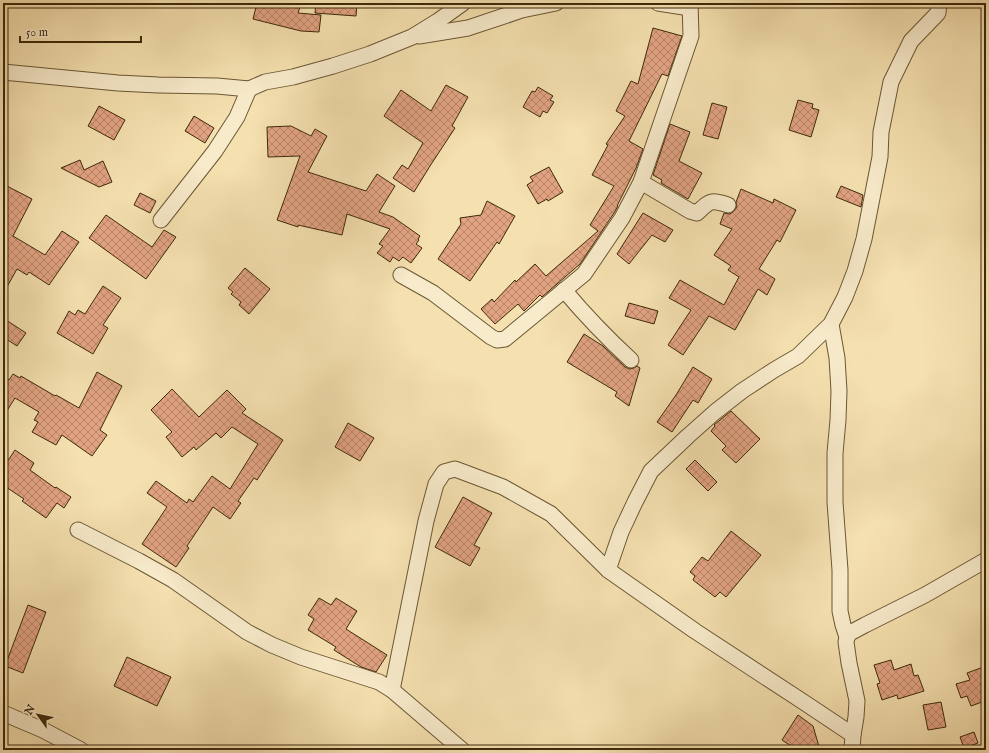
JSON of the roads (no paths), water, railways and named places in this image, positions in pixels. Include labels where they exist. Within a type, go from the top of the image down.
[{"type":"street","points":[[3,72],[118,83],[217,86],[249,89],[265,82],[293,77],[370,54],[412,37],[463,3]]},
{"type":"street","points":[[412,37],[468,28],[522,10],[556,3]]},
{"type":"street","points":[[401,275],[433,293],[497,340],[505,339],[584,274],[622,218],[641,182],[692,36],[690,6],[658,3]]},
{"type":"street","points":[[608,570],[621,532],[651,471],[715,412],[742,391],[798,356],[831,324],[845,297],[855,271],[864,239],[880,157],[881,132],[891,82],[911,41],[938,13],[940,3]]},
{"type":"street","points":[[161,220],[215,151],[237,117],[249,89]]},
{"type":"street","points":[[641,182],[690,211],[697,213],[708,203],[715,201],[728,205]]},
{"type":"street","points":[[564,290],[591,322],[631,360]]},
{"type":"street","points":[[831,324],[837,358],[839,391],[838,420],[834,453],[835,502],[840,570],[840,611],[847,637],[846,642],[849,663],[857,701],[852,743]]},
{"type":"street","points":[[392,690],[426,521],[436,484],[444,472],[455,469],[503,487],[551,514],[608,570],[696,632],[805,703],[852,743]]},
{"type":"street","points":[[78,530],[173,580],[247,632],[272,645],[302,657],[379,682],[392,690],[462,750]]},
{"type":"street","points":[[847,637],[864,625],[925,596],[986,560]]},
{"type":"street","points":[[3,713],[43,730],[81,750]]}]
